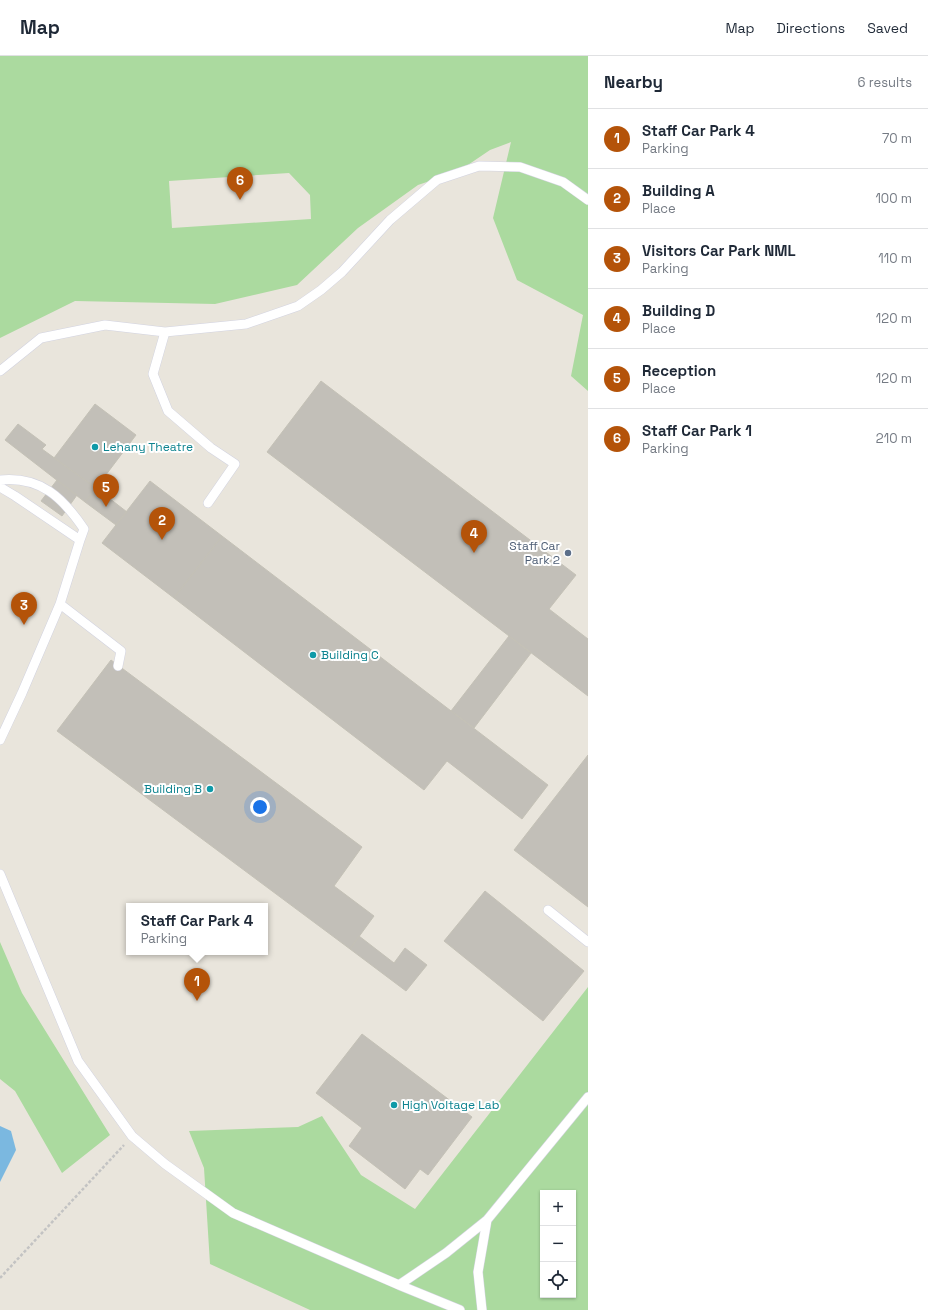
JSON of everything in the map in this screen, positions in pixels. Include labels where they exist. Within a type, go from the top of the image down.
[{"type":"lane","points":[[0,371],[41,338],[105,325],[165,332],[246,324],[298,306],[321,290],[342,272],[390,220],[437,180],[479,166],[520,167],[563,182],[588,200]]},
{"type":"lane","points":[[165,332],[152,374],[168,411],[211,448],[235,464],[208,503]]},
{"type":"lane","points":[[0,480],[13,479],[38,484],[48,490],[72,511],[84,529],[60,604],[0,740]]},
{"type":"lane","points":[[0,487],[80,540]]},
{"type":"lane","points":[[60,604],[121,651],[118,666]]},
{"type":"lane","points":[[0,874],[78,1061],[132,1136],[165,1164],[233,1213],[460,1310]]},
{"type":"lane","points":[[548,910],[588,942]]},
{"type":"lane","points":[[399,1285],[446,1253],[487,1220],[588,1097]]},
{"type":"lane","points":[[482,1310],[478,1272],[487,1220]]},
{"type":"path","points":[[0,1278],[132,1136]]},
{"type":"green space","points":[[0,56],[588,56],[588,391],[571,376],[583,315],[517,280],[493,218],[511,142],[490,150],[459,171],[418,185],[358,228],[297,285],[215,304],[75,301],[0,338]],"holes":[[[289,173],[310,195],[311,219],[172,228],[169,181]]]},
{"type":"green space","points":[[0,942],[22,993],[110,1135],[62,1173],[15,1091],[0,1079]]},
{"type":"green space","points":[[588,987],[588,1310],[310,1310],[210,1264],[204,1168],[189,1131],[298,1127],[322,1116],[361,1175],[415,1209]]},
{"type":"water","points":[[0,1126],[11,1131],[16,1150],[0,1182]]},
{"type":"building","points":[[321,381],[576,575],[549,609],[588,639],[588,696],[267,452]]},
{"type":"building","name":"Lehany Theatre","points":[[95,404],[136,435],[96,488],[54,458]]},
{"type":"building","points":[[18,424],[46,445],[42,449],[96,488],[85,502],[5,440]]},
{"type":"building","points":[[57,480],[77,495],[62,516],[41,501]]},
{"type":"building","points":[[150,481],[222,536],[174,598],[102,543]]},
{"type":"building","points":[[96,488],[127,512],[116,525],[85,502]]},
{"type":"building","name":"Building C","points":[[222,536],[548,785],[522,819],[447,761],[424,790],[174,598]]},
{"type":"building","points":[[509,636],[531,653],[474,728],[451,711]]},
{"type":"building","name":"Building B","points":[[111,660],[362,847],[334,886],[374,916],[350,949],[57,731]]},
{"type":"building","points":[[588,755],[588,907],[514,850]]},
{"type":"building","points":[[485,891],[584,971],[543,1021],[444,941]]},
{"type":"building","points":[[359,936],[394,963],[405,948],[427,965],[406,991],[350,949]]},
{"type":"building","name":"High Voltage Lab","points":[[362,1034],[472,1117],[428,1175],[420,1169],[405,1189],[349,1146],[362,1128],[316,1093]]},
{"type":"place","name":"Staff Car Park 1","points":[[240,200]]},
{"type":"place","name":"Lehany Theatre","points":[[95,447]]},
{"type":"place","name":"Reception","points":[[106,507]]},
{"type":"place","name":"Building A","points":[[162,540]]},
{"type":"place","name":"Building D","points":[[474,553]]},
{"type":"place","name":"Staff Car Park 2","points":[[568,553]]},
{"type":"place","name":"Visitors Car Park NML","points":[[24,625]]},
{"type":"place","name":"Building C","points":[[313,655]]},
{"type":"place","name":"Building B","points":[[210,789]]},
{"type":"place","name":"Staff Car Park 4","points":[[197,1001]]},
{"type":"place","name":"High Voltage Lab","points":[[394,1105]]}]
